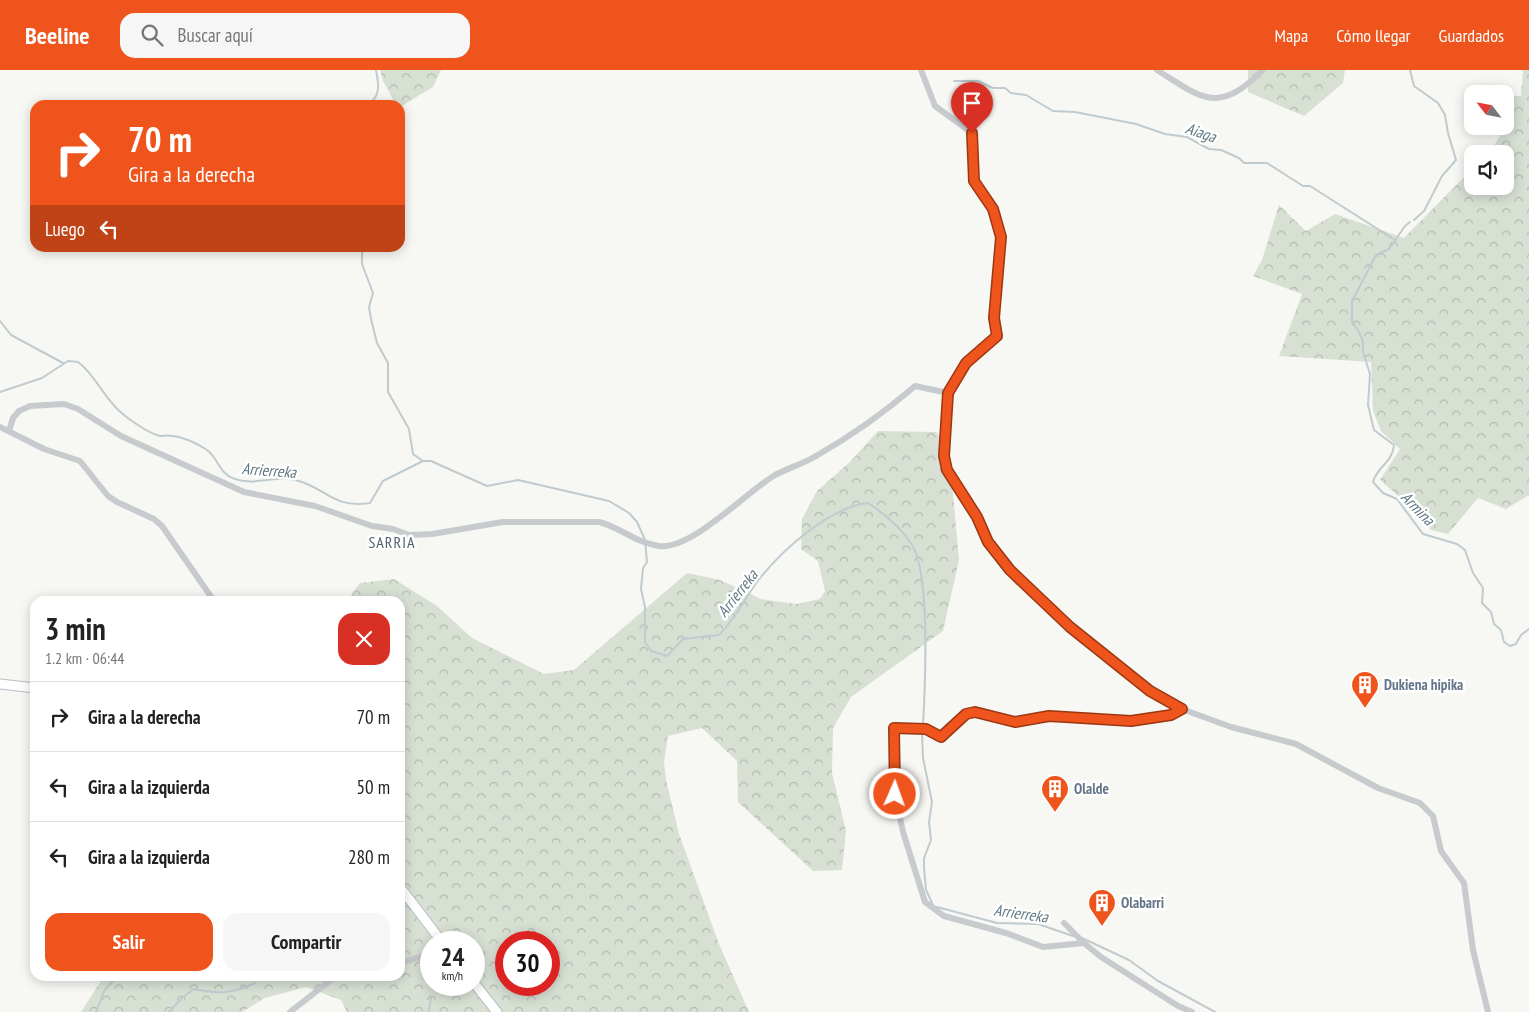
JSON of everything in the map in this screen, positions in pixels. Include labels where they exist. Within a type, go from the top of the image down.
[{"type":"street","points":[[921,70],[935,106],[972,133],[974,181],[993,209],[1001,237],[994,318],[997,336],[966,363],[948,393],[944,463],[994,551],[1010,570],[1062,620],[1150,691],[1182,709],[1249,732],[1296,744],[1332,762],[1365,782],[1420,803],[1428,809],[1436,824],[1441,851],[1464,883],[1473,950],[1488,1012]]},
{"type":"street","points":[[1157,70],[1204,98],[1227,96],[1247,86],[1263,70]]},
{"type":"street","points":[[9,431],[13,418],[30,406],[64,404],[78,409],[121,436],[244,492],[315,506],[372,526],[394,529],[409,535],[432,534],[503,522],[599,522],[609,524],[638,540],[659,546],[694,536],[773,476],[815,458],[895,404],[915,386],[948,393]]},
{"type":"street","points":[[0,427],[44,449],[80,461],[108,496],[154,519],[162,526],[211,596]]},
{"type":"street","points":[[0,684],[30,687]]},
{"type":"street","points":[[1084,943],[1043,947],[1006,933],[944,916],[925,902],[903,832],[895,783],[894,728],[922,730],[941,737],[966,714],[975,712],[1015,722],[1049,716],[1126,721],[1171,715],[1182,709]]},
{"type":"street","points":[[405,894],[434,931]]},
{"type":"street","points":[[1064,923],[1101,957],[1178,1006],[1192,1012]]},
{"type":"street","points":[[405,962],[420,957]]},
{"type":"street","points":[[290,1012],[330,981]]},
{"type":"street","points":[[484,996],[497,1012]]},
{"type":"green space","points":[[380,70],[441,70],[433,87],[405,104],[405,100],[393,100],[383,81]]},
{"type":"green space","points":[[1248,70],[1345,70],[1343,83],[1304,116],[1248,92]]},
{"type":"green space","points":[[1523,70],[1529,70],[1529,495],[1506,509],[1478,498],[1448,534],[1431,530],[1419,514],[1380,480],[1400,449],[1381,431],[1373,411],[1371,362],[1279,356],[1302,294],[1253,276],[1262,260],[1279,205],[1306,231],[1335,214],[1404,238],[1464,177],[1464,195],[1514,195],[1514,145],[1494,145],[1501,135],[1514,135],[1514,96],[1521,96]]},
{"type":"green space","points":[[878,431],[936,432],[949,451],[959,560],[943,631],[851,697],[833,728],[832,773],[846,831],[842,870],[813,871],[738,802],[737,761],[702,728],[668,736],[664,762],[666,780],[679,834],[719,944],[749,1012],[347,1012],[341,1000],[306,987],[265,998],[242,1012],[81,1012],[101,981],[405,981],[405,596],[351,596],[360,583],[394,579],[437,606],[472,638],[544,674],[574,670],[687,573],[720,580],[761,599],[796,604],[820,599],[825,591],[818,561],[801,549],[802,519],[817,491],[850,462]]},
{"type":"waterway","points":[[373,100],[378,91],[376,70]]},
{"type":"waterway","name":"Armina","points":[[1410,70],[1414,86],[1438,103],[1445,115],[1456,160],[1442,176],[1424,211],[1414,220]]},
{"type":"waterway","name":"Aiaga","points":[[954,81],[978,81],[993,88],[1005,88],[1011,93],[1026,95],[1053,111],[1075,112],[1136,124],[1165,134],[1187,137],[1209,149],[1221,150],[1239,158],[1244,163],[1267,163],[1303,186],[1310,186],[1395,240]]},
{"type":"waterway","name":"Armina","points":[[1410,222],[1389,249],[1376,255],[1352,301],[1352,322],[1363,341],[1363,352],[1370,374],[1368,405],[1374,430],[1394,445],[1391,456],[1377,473],[1373,482],[1383,493],[1397,499],[1423,534],[1457,544],[1465,550],[1473,573],[1483,588],[1482,603],[1491,612],[1494,624],[1501,630],[1504,642],[1510,646],[1516,644],[1521,635],[1529,629]]},
{"type":"waterway","points":[[363,252],[362,264],[373,293],[369,307],[371,319],[377,343],[388,363],[388,392],[409,429],[413,454],[423,461]]},
{"type":"waterway","points":[[0,321],[11,335],[63,363]]},
{"type":"waterway","name":"Arrierreka","points":[[0,392],[42,378],[68,361],[78,362],[90,374],[117,409],[128,418],[156,435],[181,438],[203,447],[230,477],[242,481],[295,480],[306,483],[347,503],[370,503],[383,481],[423,461],[431,461],[487,486],[518,480],[609,501],[629,513],[637,522],[645,540],[647,562],[643,568],[641,589],[645,607],[645,642],[651,651],[667,656],[683,639],[719,635],[757,582],[792,545],[806,533],[837,513],[853,506],[868,503],[903,532],[912,545],[918,560],[922,581],[925,633],[923,727]]},
{"type":"waterway","name":"Arrierreka","points":[[922,731],[923,758],[932,802],[929,822],[931,840],[924,858],[924,868],[926,890],[933,905]]},
{"type":"waterway","name":"Arrierreka","points":[[937,907],[997,923],[1038,924],[1073,936]]},
{"type":"waterway","name":"Arrierreka","points":[[1082,938],[1129,960],[1158,981],[1215,1012]]},
{"type":"waterway","points":[[96,1012],[104,991],[113,981]]},
{"type":"waterway","points":[[169,1012],[182,998],[194,989],[225,992],[255,983]]},
{"type":"waterway","points":[[429,1012],[431,998]]},
{"type":"place","name":"Dukiena hipika","points":[[1365,709]]},
{"type":"place","name":"Olalde","points":[[1055,813]]},
{"type":"place","name":"Olabarri","points":[[1102,927]]},
{"type":"district","name":"SARRIA","points":[[392,542]]},
{"type":"route","points":[[895,794],[894,728],[926,729],[941,737],[955,722],[966,714],[975,712],[1000,720],[1015,722],[1024,722],[1049,716],[1131,721],[1171,715],[1182,709],[1150,691],[1097,646],[1070,627],[1010,570],[988,542],[972,508],[957,488],[944,463],[946,401],[948,393],[966,363],[994,341],[997,336],[994,318],[999,282],[1001,237],[993,209],[974,181],[972,133]]}]
